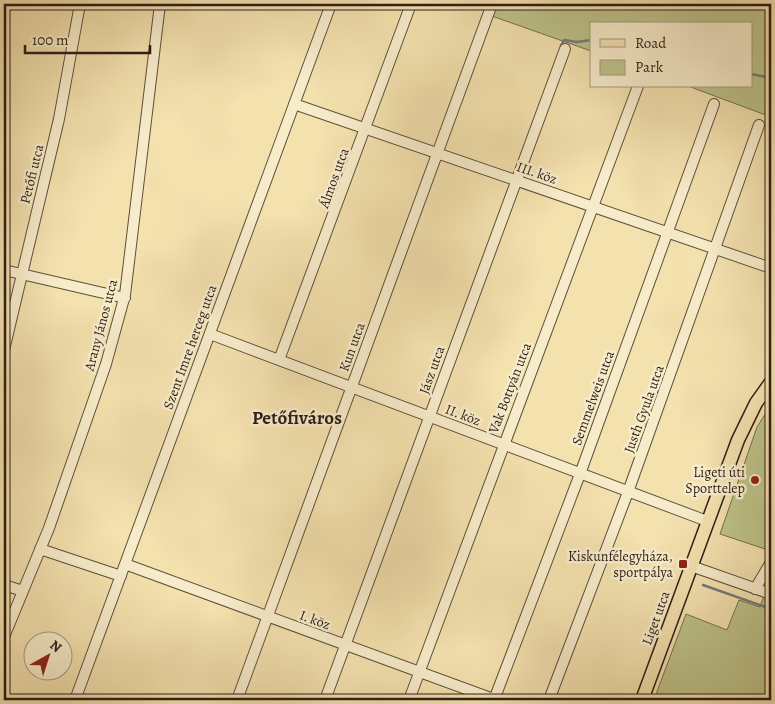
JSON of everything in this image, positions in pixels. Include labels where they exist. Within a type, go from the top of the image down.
[{"type":"main road","name":"Liget utca","points":[[642,700],[744,424],[771,382]]},
{"type":"street","points":[[4,14],[5,4]]},
{"type":"street","name":"Petőfi utca","points":[[4,350],[59,119],[80,4]]},
{"type":"street","name":"Arany János utca","points":[[4,637],[40,549],[106,364],[124,298],[160,4]]},
{"type":"street","name":"Szent Imre herceg utca","points":[[75,700],[331,4]]},
{"type":"street","name":"Álmos utca","points":[[279,360],[411,4]]},
{"type":"street","name":"Kun utca","points":[[237,700],[492,4]]},
{"type":"street","name":"Jász utca","points":[[324,700],[565,49]]},
{"type":"street","name":"Vak Bottyán utca","points":[[409,700],[637,88]]},
{"type":"street","name":"III. köz","points":[[294,104],[771,268]]},
{"type":"street","name":"Semmelweis utca","points":[[495,700],[580,474],[714,104]]},
{"type":"street","name":"Justh Gyula utca","points":[[549,700],[628,492],[759,125]]},
{"type":"street","points":[[4,270],[124,298]]},
{"type":"street","name":"II. köz","points":[[210,334],[707,521]]},
{"type":"street","points":[[40,549],[121,576]]},
{"type":"street","points":[[755,588],[771,562]]},
{"type":"street","name":"I. köz","points":[[125,564],[495,700]]},
{"type":"street","points":[[691,566],[771,594]]},
{"type":"street","points":[[4,585],[23,591]]},
{"type":"green space","points":[[494,4],[771,4],[771,117],[693,88],[752,88],[752,22],[590,22],[590,51],[489,15]]},
{"type":"green space","name":"Ligeti úti Sporttelep","points":[[771,405],[771,551],[720,534],[757,427]]},
{"type":"green space","points":[[771,575],[771,700],[664,700],[655,697],[686,614],[727,630],[739,600],[760,607]]},
{"type":"waterway","points":[[561,46],[564,40],[577,42],[590,40]]},
{"type":"waterway","points":[[752,74],[771,78]]},
{"type":"waterway","points":[[703,585],[771,609]]},
{"type":"place","name":"Ligeti úti Sporttelep","points":[[755,480]]},
{"type":"place","name":"Kiskunfélegyháza, sportpálya","points":[[683,564]]},
{"type":"district","name":"Petőfiváros","points":[[297,418]]}]
